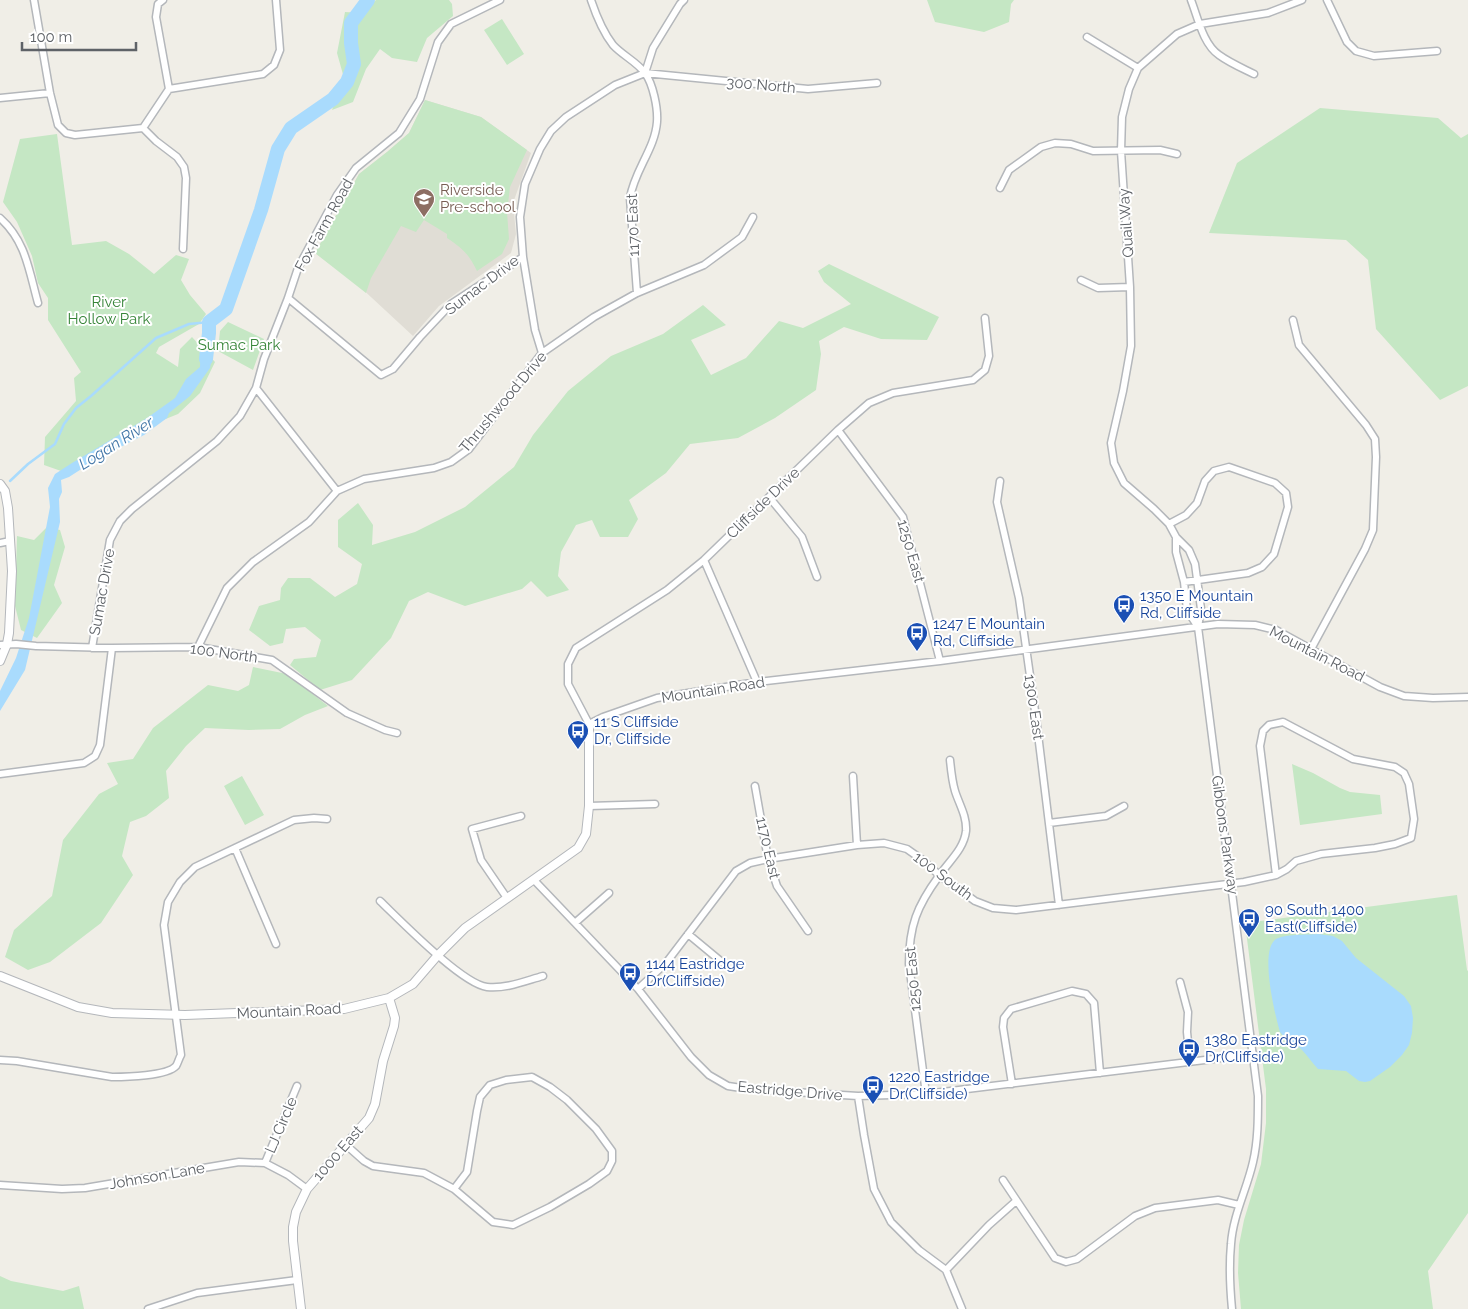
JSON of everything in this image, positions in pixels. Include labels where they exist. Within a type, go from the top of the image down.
[{"type":"street","points":[[34,0],[50,93],[58,125],[66,133],[76,134],[143,128]]},
{"type":"street","points":[[143,128],[170,89],[156,17],[158,4],[163,0]]},
{"type":"street","points":[[170,89],[263,74],[274,65],[280,50],[276,0]]},
{"type":"street","name":"Fox Farm Road","points":[[256,388],[264,359],[298,268],[337,195],[356,168],[399,133],[420,99],[438,42],[451,24],[500,0]]},
{"type":"street","points":[[590,0],[597,18],[613,44],[645,73],[653,48],[684,0]]},
{"type":"street","points":[[1191,0],[1209,44],[1218,54],[1254,74]]},
{"type":"street","name":"Quail Way","points":[[1198,627],[1201,609],[1195,564],[1189,550],[1176,537],[1169,524],[1124,483],[1114,463],[1111,442],[1123,391],[1130,346],[1130,287],[1122,151],[1122,117],[1128,89],[1138,68],[1177,34],[1200,24],[1268,13],[1302,0]]},
{"type":"street","points":[[1327,0],[1347,42],[1356,51],[1374,56],[1437,51]]},
{"type":"street","points":[[1087,36],[1138,68]]},
{"type":"street","name":"Sumac Drive","points":[[288,298],[381,375],[393,369],[451,304],[522,257],[520,217],[525,184],[540,149],[551,131],[566,117],[615,85],[645,73]]},
{"type":"street","name":"300 North","points":[[645,73],[808,89],[877,83]]},
{"type":"street","name":"1170 East","points":[[637,293],[630,198],[632,185],[653,138],[657,121],[654,96],[645,73]]},
{"type":"street","points":[[0,98],[50,93]]},
{"type":"street","points":[[143,128],[177,157],[184,166],[186,178],[183,249]]},
{"type":"street","points":[[1000,188],[1009,170],[1041,147],[1055,143],[1071,144],[1093,151],[1160,150],[1177,154]]},
{"type":"street","name":"Thrushwood Drive","points":[[198,647],[227,588],[253,562],[309,522],[337,491],[364,479],[434,468],[451,462],[469,449],[542,353],[594,317],[637,293],[704,265],[742,237],[753,217]]},
{"type":"street","points":[[0,218],[21,244],[38,303]]},
{"type":"street","points":[[522,257],[535,330],[542,353]]},
{"type":"street","points":[[1081,280],[1098,288],[1130,287]]},
{"type":"street","name":"Cliffside Drive","points":[[588,724],[568,684],[568,664],[576,648],[667,590],[704,560],[868,403],[893,393],[973,380],[985,370],[989,356],[985,318]]},
{"type":"street","points":[[1293,320],[1299,345],[1366,424],[1375,439],[1376,457],[1373,530],[1365,549],[1311,649]]},
{"type":"street","points":[[256,388],[337,491]]},
{"type":"street","name":"Sumac Drive","points":[[92,648],[110,540],[120,522],[132,509],[217,441],[240,416],[256,388]]},
{"type":"street","name":"1250 East","points":[[838,430],[904,517],[940,661]]},
{"type":"street","points":[[1169,524],[1186,515],[1197,503],[1205,481],[1214,471],[1229,467],[1275,483],[1286,493],[1288,507],[1274,554],[1262,567],[1248,572],[1184,582]]},
{"type":"street","name":"1300 East","points":[[1000,481],[997,502],[1019,598],[1059,904]]},
{"type":"street","points":[[0,484],[5,490],[8,508],[12,571],[9,633],[3,644],[0,661]]},
{"type":"street","points":[[770,497],[802,537],[817,577]]},
{"type":"street","name":"Quail Way","points":[[1176,537],[1176,552],[1184,582],[1187,610],[1198,627]]},
{"type":"street","points":[[0,543],[10,541]]},
{"type":"street","points":[[704,560],[757,682]]},
{"type":"street","name":"Mountain Road","points":[[0,976],[78,1007],[112,1013],[176,1015],[344,1009],[389,998],[413,984],[465,928],[578,848],[586,834],[589,806],[588,724],[602,717],[657,698],[757,682],[940,661],[1218,624],[1255,625],[1276,630],[1380,687],[1404,696],[1432,698],[1468,697]]},
{"type":"street","name":"Gibbons Parkway","points":[[1198,627],[1258,1096],[1254,1161],[1239,1205],[1231,1242],[1230,1292],[1232,1309]]},
{"type":"street","name":"100 North","points":[[3,644],[92,648],[198,647],[272,660],[347,713],[385,730],[397,733]]},
{"type":"street","points":[[0,774],[84,763],[95,756],[100,745],[112,648]]},
{"type":"street","points":[[1283,722],[1353,759],[1396,767],[1404,773],[1410,784],[1414,819],[1411,838],[1375,848],[1321,854],[1296,861],[1276,875],[1260,746],[1263,731],[1269,725],[1283,722]]},
{"type":"street","name":"1250 East","points":[[926,1094],[909,964],[909,943],[913,924],[921,904],[939,875],[962,846],[966,830],[964,811],[955,790],[950,760]]},
{"type":"street","points":[[853,776],[857,845]]},
{"type":"street","name":"1170 East","points":[[755,786],[768,859],[777,886],[808,931]]},
{"type":"street","points":[[589,806],[655,804]]},
{"type":"street","points":[[1049,823],[1106,816],[1124,806]]},
{"type":"street","points":[[507,898],[481,860],[472,830],[521,816]]},
{"type":"street","points":[[0,1060],[128,1077],[167,1072],[177,1065],[181,1055],[164,925],[168,902],[180,882],[195,867],[294,820],[327,819]]},
{"type":"street","name":"100 South","points":[[638,989],[666,963],[736,871],[750,863],[768,859],[857,845],[884,843],[907,849],[975,901],[993,908],[1016,910],[1231,883],[1276,875]]},
{"type":"street","points":[[235,848],[276,944]]},
{"type":"street","name":"Eastridge Drive","points":[[534,880],[638,989],[691,1057],[708,1075],[728,1086],[858,1096],[926,1094],[1254,1054]]},
{"type":"street","points":[[576,922],[609,893]]},
{"type":"street","points":[[380,901],[438,955],[470,981],[484,987],[500,987],[543,976]]},
{"type":"street","points":[[688,934],[723,962]]},
{"type":"street","points":[[1180,982],[1188,1012],[1187,1032],[1190,1062]]},
{"type":"street","points":[[1012,1084],[1003,1027],[1004,1018],[1011,1009],[1072,991],[1086,994],[1094,1004],[1100,1073]]},
{"type":"street","name":"1000 East","points":[[301,1309],[293,1241],[296,1212],[307,1189],[369,1118],[375,1104],[383,1061],[394,1026],[395,1018],[389,998]]},
{"type":"street","points":[[346,1145],[364,1161],[374,1166],[424,1174],[454,1188],[493,1222],[513,1225],[550,1207],[607,1171],[612,1161],[612,1151],[596,1129],[568,1100],[550,1087],[532,1077],[506,1080],[490,1085],[480,1097],[467,1172],[454,1188]]},
{"type":"street","name":"LJ Circle","points":[[265,1163],[297,1086]]},
{"type":"street","points":[[858,1096],[874,1189],[891,1222],[919,1250],[946,1270],[962,1309]]},
{"type":"street","name":"Johnson Lane","points":[[0,1185],[62,1190],[85,1188],[239,1162],[265,1163],[288,1174],[307,1189]]},
{"type":"street","points":[[1003,1180],[1055,1258],[1066,1262],[1077,1259],[1135,1216],[1155,1208],[1218,1200],[1239,1205]]},
{"type":"street","points":[[946,1270],[989,1225],[1016,1201]]},
{"type":"street","points":[[148,1309],[197,1293],[297,1280]]},
{"type":"shaded area","name":"Riverside Pre-school","points":[[425,100],[481,117],[531,153],[513,203],[516,234],[511,253],[439,306],[413,336],[358,285],[315,253],[359,174],[409,133]]},
{"type":"green space","points":[[376,0],[449,0],[452,4],[453,16],[427,38],[417,62],[392,58],[380,49],[366,69],[353,102],[332,110],[344,78],[337,53],[345,12],[362,13]]},
{"type":"green space","points":[[927,0],[1014,0],[1011,4],[1009,22],[984,32],[935,22]]},
{"type":"green space","points":[[502,19],[524,54],[507,65],[484,30]]},
{"type":"green space","name":"Riverside Pre-school","points":[[425,100],[481,117],[527,150],[510,187],[507,212],[509,239],[502,254],[477,271],[461,248],[447,238],[447,234],[424,220],[416,232],[401,226],[371,278],[366,293],[315,253],[359,174],[409,133]]},
{"type":"green space","points":[[1320,108],[1438,118],[1461,138],[1468,134],[1468,386],[1440,400],[1376,329],[1368,260],[1346,240],[1209,233],[1237,163]]},
{"type":"green space","name":"River Hollow Park","points":[[57,134],[72,245],[106,241],[129,254],[154,274],[176,255],[189,259],[181,280],[190,295],[206,314],[199,324],[159,347],[156,353],[178,367],[180,349],[192,337],[215,362],[200,393],[178,414],[126,435],[61,471],[44,465],[45,437],[76,401],[74,378],[81,372],[48,320],[48,298],[38,283],[32,256],[17,222],[3,202],[20,139]]},
{"type":"green space","points":[[829,264],[939,317],[927,340],[881,339],[844,327],[819,341],[821,354],[816,390],[775,418],[738,438],[690,444],[666,473],[629,500],[638,519],[628,537],[600,537],[592,520],[576,525],[561,552],[558,576],[569,590],[547,597],[531,581],[522,589],[465,606],[428,592],[409,601],[391,638],[352,680],[320,690],[290,665],[294,659],[316,657],[321,640],[305,627],[286,629],[283,643],[270,646],[249,630],[259,606],[280,600],[281,588],[288,578],[310,578],[335,597],[357,584],[362,564],[338,547],[338,520],[358,503],[373,525],[372,545],[415,532],[465,507],[514,467],[533,435],[568,391],[611,356],[663,334],[703,305],[726,325],[691,340],[711,375],[746,358],[779,321],[803,328],[851,304],[824,282],[818,271]]},
{"type":"green space","name":"Sumac Park","points":[[228,322],[264,339],[253,370],[218,351],[220,331]]},
{"type":"green space","points":[[47,527],[60,530],[65,547],[54,585],[62,603],[37,638],[21,630],[15,606],[17,536],[34,540]]},
{"type":"green space","points":[[253,667],[287,674],[328,706],[305,715],[280,729],[205,728],[186,746],[166,771],[169,798],[146,816],[130,822],[122,856],[133,875],[101,923],[50,962],[28,970],[5,957],[14,930],[52,896],[63,840],[99,794],[118,784],[107,763],[133,759],[153,728],[208,685],[238,691],[249,685]]},
{"type":"green space","points":[[1292,764],[1350,792],[1380,795],[1382,814],[1300,825]]},
{"type":"green space","points":[[242,776],[264,815],[245,825],[224,786]]},
{"type":"green space","points":[[1457,895],[1468,971],[1468,1213],[1428,1271],[1433,1309],[1241,1309],[1238,1273],[1239,1245],[1244,1220],[1261,1164],[1266,1123],[1266,1089],[1245,923]]},
{"type":"green space","points":[[0,1276],[11,1281],[63,1291],[79,1286],[84,1309],[0,1309]]},
{"type":"water","points":[[201,337],[214,343],[210,368],[190,396],[169,413],[167,418],[144,435],[61,480],[62,492],[59,499],[60,522],[25,670],[0,711],[0,691],[16,658],[29,618],[50,507],[48,488],[55,474],[147,418],[175,398],[186,379],[200,367]]},
{"type":"water","points":[[1318,934],[1333,936],[1342,941],[1356,958],[1404,996],[1411,1006],[1413,1018],[1409,1045],[1390,1067],[1370,1081],[1359,1081],[1346,1071],[1318,1069],[1302,1050],[1280,1032],[1268,969],[1271,945],[1280,937]]},
{"type":"waterway","name":"Logan River","points":[[206,359],[209,322],[226,309],[261,210],[278,149],[291,128],[333,99],[347,82],[354,64],[351,23],[368,0]]},
{"type":"waterway","points":[[10,481],[28,464],[55,444],[64,424],[76,408],[156,338],[189,324],[209,322]]},
{"type":"place","name":"Riverside Pre-school","points":[[424,218]]},
{"type":"place","name":"1350 E Mountain Rd, Cliffside","points":[[1124,624]]},
{"type":"place","name":"1247 E Mountain Rd, Cliffside","points":[[917,652]]},
{"type":"place","name":"11 S Cliffside Dr, Cliffside","points":[[578,750]]},
{"type":"place","name":"90 South 1400 East(Cliffside)","points":[[1249,938]]},
{"type":"place","name":"1144 Eastridge Dr(Cliffside)","points":[[630,992]]},
{"type":"place","name":"1380 Eastridge Dr(Cliffside)","points":[[1189,1068]]},
{"type":"place","name":"1220 Eastridge Dr(Cliffside)","points":[[873,1105]]}]
